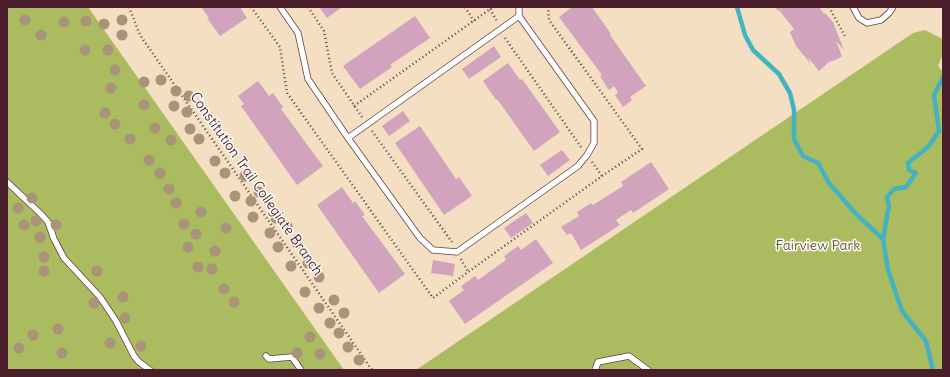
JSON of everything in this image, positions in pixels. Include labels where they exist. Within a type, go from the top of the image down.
[{"type":"lane","points":[[280,7],[298,33],[308,79],[348,138],[420,238],[433,250],[457,252],[578,166],[594,143],[594,121],[519,16],[519,7]]},
{"type":"lane","points":[[853,7],[859,18],[867,23],[881,20],[893,7]]},
{"type":"lane","points":[[348,138],[519,16]]},
{"type":"lane","points":[[7,182],[48,222],[54,239],[64,258],[100,297],[116,321],[134,356],[139,362],[150,370]]},
{"type":"lane","points":[[266,356],[269,359],[292,358],[301,370]]},
{"type":"lane","points":[[595,370],[598,362],[630,356],[648,370]]},
{"type":"path","name":"Constitution Trail Collegiate Branch","points":[[129,7],[140,35],[372,370]]},
{"type":"path","points":[[251,7],[280,47],[287,92],[433,298],[602,176],[642,149],[550,20],[548,7]]},
{"type":"path","points":[[308,7],[324,31],[332,74],[446,235],[468,272]]},
{"type":"path","points":[[465,7],[474,21]]},
{"type":"path","points":[[354,106],[493,7]]},
{"type":"path","points":[[829,7],[846,38]]},
{"type":"path","points":[[490,9],[506,40],[602,176]]},
{"type":"green space","points":[[7,7],[88,7],[344,370],[7,370]]},
{"type":"green space","name":"Fairview Park","points":[[925,30],[943,39],[943,54],[938,66],[943,72],[943,370],[416,370],[913,33]]},
{"type":"building","points":[[201,7],[240,7],[247,18],[220,36]]},
{"type":"building","points":[[342,7],[327,18],[320,8]]},
{"type":"building","points":[[572,7],[592,7],[646,86],[630,97],[632,100],[623,107],[615,95],[618,92],[614,86],[609,90],[600,76],[602,75],[559,17]]},
{"type":"building","points":[[775,7],[819,7],[833,22],[844,50],[836,41],[842,56],[829,62],[819,71],[808,57],[811,64],[796,46],[790,32],[794,29]]},
{"type":"building","points":[[415,16],[430,38],[390,65],[392,67],[360,89],[343,66]]},
{"type":"building","points":[[494,46],[501,57],[469,79],[462,69]]},
{"type":"building","points":[[508,63],[520,80],[522,79],[560,132],[534,151],[483,81]]},
{"type":"building","points":[[258,81],[269,96],[273,93],[283,107],[281,109],[323,166],[297,185],[241,106],[244,104],[238,96]]},
{"type":"building","points":[[403,111],[410,121],[389,136],[382,126]]},
{"type":"building","points":[[420,126],[456,179],[459,177],[472,196],[444,215],[395,143]]},
{"type":"building","points":[[562,150],[570,160],[548,176],[540,165]]},
{"type":"building","points":[[651,162],[669,189],[633,213],[631,210],[616,220],[620,225],[581,250],[571,233],[567,235],[561,227],[579,216],[577,212],[591,203],[593,205],[623,186],[621,182]]},
{"type":"building","points":[[342,187],[353,203],[355,201],[365,215],[362,216],[405,274],[379,293],[317,205]]},
{"type":"building","points":[[526,213],[533,223],[511,238],[504,228]]},
{"type":"building","points":[[536,239],[553,263],[465,324],[449,301],[464,290],[461,286],[475,276],[478,280],[506,260],[504,256],[518,246],[521,250]]},
{"type":"building","points":[[433,260],[455,264],[453,276],[431,273]]},
{"type":"waterway","points":[[737,7],[745,35],[753,50],[779,74],[790,93],[794,110],[794,139],[803,156],[818,163],[829,183],[855,213],[883,239]]},
{"type":"waterway","points":[[933,370],[926,341],[902,311],[888,270],[883,239],[889,206],[887,197],[894,189],[906,187],[916,173],[909,170],[908,163],[929,146],[939,131],[934,95],[943,77]]}]
